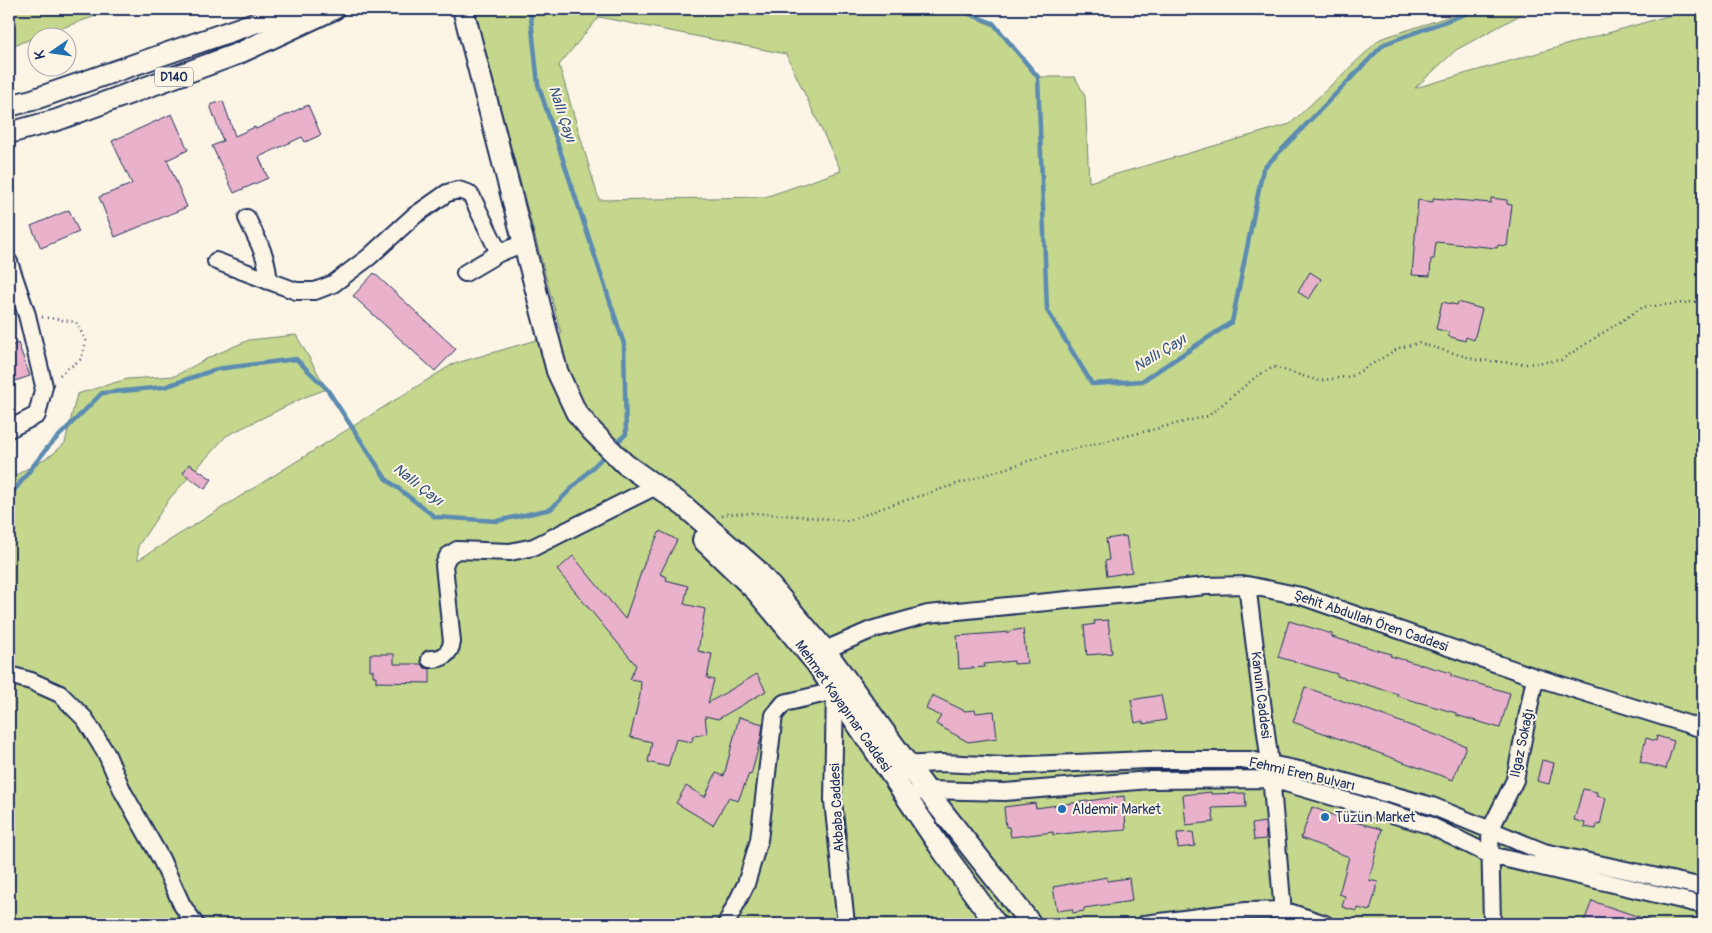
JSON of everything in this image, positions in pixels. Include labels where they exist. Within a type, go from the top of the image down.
[{"type":"main road","name":"D140","points":[[9,106],[32,100],[294,9]]},
{"type":"main road","name":"D140","points":[[9,134],[57,120],[237,54],[334,9]]},
{"type":"main road","points":[[463,9],[558,370],[576,412],[625,464]]},
{"type":"main road","name":"Mehmet Kayapınar Caddesi","points":[[625,464],[684,506],[756,569],[825,650],[908,764],[1031,924]]},
{"type":"main road","name":"Mehmet Kayapınar Caddesi","points":[[625,464],[756,592],[816,663],[940,847],[996,924]]},
{"type":"street","points":[[216,260],[296,291],[306,292],[324,288],[368,257],[414,216],[447,193],[458,190],[472,197],[498,252]]},
{"type":"street","points":[[247,218],[266,261],[269,271],[268,281]]},
{"type":"street","points":[[466,273],[498,252],[524,243]]},
{"type":"street","points":[[9,262],[27,315],[44,386],[37,415],[9,429]]},
{"type":"street","points":[[430,659],[444,656],[452,642],[444,565],[452,552],[462,550],[510,552],[534,547],[650,489]]},
{"type":"street","name":"Şehit Abdullah Ören Caddesi","points":[[825,650],[871,630],[928,614],[1206,586],[1247,585],[1301,596],[1535,678],[1703,729]]},
{"type":"street","name":"Kanuni Caddesi","points":[[1247,585],[1271,772],[1283,917]]},
{"type":"street","points":[[9,675],[31,681],[60,694],[85,719],[107,755],[123,792],[161,859],[182,905],[195,924]]},
{"type":"street","name":"Ilgaz Sokağı","points":[[1492,924],[1490,830],[1515,780],[1535,678]]},
{"type":"street","points":[[726,924],[746,884],[759,840],[774,715],[784,703],[835,691]]},
{"type":"street","name":"Akbaba Caddesi","points":[[835,691],[834,801],[846,924]]},
{"type":"street","name":"Fehmi Eren Bulvarı","points":[[886,766],[908,764],[1006,766],[1147,760],[1250,760],[1271,772],[1428,825],[1490,855],[1703,904]]},
{"type":"street","name":"Fehmi Eren Bulvarı","points":[[905,795],[928,790],[1005,792],[1271,772],[1309,772],[1432,806],[1544,852],[1703,888]]},
{"type":"street","points":[[1146,924],[1246,911],[1325,924]]},
{"type":"path","points":[[707,526],[727,514],[798,516],[848,521],[885,507],[1041,457],[1208,416],[1256,376],[1274,367],[1319,381],[1352,376],[1398,348],[1419,343],[1477,360],[1527,364],[1561,360],[1643,308],[1703,301]]},
{"type":"path","points":[[27,315],[76,322],[86,341],[81,359],[44,386]]},
{"type":"green space","points":[[9,9],[115,9],[62,28],[28,28],[28,40],[9,47]]},
{"type":"green space","points":[[476,9],[954,9],[996,27],[1038,77],[1075,77],[1085,96],[1089,182],[1290,124],[1380,39],[1472,9],[1531,9],[1456,50],[1415,88],[1692,9],[1703,9],[1703,924],[9,924],[9,479],[53,454],[65,443],[77,394],[127,379],[175,376],[210,357],[249,340],[296,335],[327,389],[305,397],[226,436],[170,498],[138,546],[138,560],[453,364],[561,333],[475,13]],"holes":[[[599,17],[786,54],[841,171],[765,197],[599,200],[559,65]]]},
{"type":"building","points":[[223,101],[235,136],[255,127],[256,129],[308,105],[321,135],[305,142],[302,137],[259,157],[268,178],[234,193],[212,146],[223,141],[210,105]]},
{"type":"building","points":[[172,114],[188,150],[167,160],[187,207],[115,237],[99,197],[132,184],[112,141]]},
{"type":"building","points":[[1433,198],[1491,203],[1491,198],[1507,200],[1507,204],[1512,205],[1507,246],[1498,245],[1497,248],[1436,242],[1434,259],[1431,259],[1430,276],[1412,275],[1418,200],[1433,202]]},
{"type":"building","points":[[69,210],[79,232],[41,248],[31,226]]},
{"type":"building","points":[[1310,272],[1321,279],[1309,299],[1298,292]]},
{"type":"building","points":[[374,273],[456,349],[435,371],[353,296]]},
{"type":"building","points":[[1442,302],[1457,305],[1458,302],[1482,309],[1474,340],[1466,337],[1465,341],[1448,336],[1449,332],[1436,329]]},
{"type":"building","points":[[18,343],[30,376],[9,383],[9,347]]},
{"type":"building","points":[[189,464],[212,479],[205,489],[183,473]]},
{"type":"building","points":[[660,531],[677,540],[660,574],[667,577],[666,580],[688,586],[684,604],[705,609],[698,651],[712,654],[707,678],[714,680],[708,703],[757,674],[766,691],[718,719],[705,716],[707,734],[693,736],[692,742],[676,739],[668,767],[648,762],[652,742],[630,737],[640,695],[641,681],[630,679],[636,665],[557,570],[573,556],[625,619],[645,561]]},
{"type":"building","points":[[1126,536],[1132,572],[1107,576],[1105,561],[1109,560],[1106,539]]},
{"type":"building","points":[[1108,620],[1112,653],[1087,655],[1084,626],[1095,624],[1094,621]]},
{"type":"building","points":[[1289,621],[1332,634],[1332,637],[1391,654],[1390,656],[1451,673],[1451,676],[1510,693],[1500,728],[1397,696],[1398,694],[1337,676],[1337,674],[1278,657]]},
{"type":"building","points":[[1023,629],[1027,663],[1014,664],[1014,661],[984,664],[985,667],[959,669],[957,636],[1010,632]]},
{"type":"building","points":[[370,654],[394,654],[394,664],[421,664],[425,668],[430,669],[430,683],[376,682],[373,670],[370,670]]},
{"type":"building","points":[[1305,687],[1466,746],[1453,780],[1293,722]]},
{"type":"building","points":[[932,695],[965,711],[975,710],[976,713],[994,711],[997,738],[968,742],[936,724],[941,716],[926,709]]},
{"type":"building","points":[[1161,695],[1166,720],[1143,724],[1143,721],[1135,723],[1131,700]]},
{"type":"building","points":[[739,717],[763,724],[761,738],[751,775],[749,774],[738,801],[729,797],[713,825],[676,803],[686,786],[705,797],[716,773],[724,776]]},
{"type":"building","points":[[1657,736],[1674,741],[1666,769],[1640,762],[1646,738],[1656,741]]},
{"type":"building","points":[[1542,760],[1554,763],[1549,784],[1537,781]]},
{"type":"building","points":[[1583,789],[1597,792],[1596,796],[1606,798],[1600,825],[1597,824],[1596,829],[1584,827],[1585,823],[1574,820]]},
{"type":"building","points":[[1211,792],[1211,794],[1245,793],[1246,807],[1212,808],[1214,822],[1186,825],[1183,795]]},
{"type":"building","points":[[1124,796],[1126,830],[1100,832],[1100,830],[1053,835],[1053,832],[1011,837],[1009,827],[1006,827],[1004,807],[1035,803],[1036,808]]},
{"type":"building","points":[[1312,807],[1346,820],[1382,829],[1369,880],[1378,882],[1370,911],[1358,908],[1357,911],[1342,907],[1345,896],[1339,894],[1349,857],[1301,838]]},
{"type":"building","points":[[1265,822],[1266,839],[1254,840],[1252,824]]},
{"type":"building","points":[[1193,832],[1195,846],[1178,848],[1177,833]]},
{"type":"building","points":[[1107,877],[1107,881],[1129,878],[1132,901],[1084,908],[1084,911],[1073,913],[1072,909],[1057,911],[1053,887]]},
{"type":"building","points":[[1592,901],[1654,922],[1653,924],[1583,924]]},
{"type":"waterway","name":"Nallı Çayı","points":[[530,9],[538,84],[624,344],[626,434],[613,446]]},
{"type":"waterway","name":"Nallı Çayı","points":[[956,9],[993,23],[1038,77],[1047,310],[1092,384],[1142,381],[1232,322],[1263,169],[1384,44],[1479,9]]},
{"type":"waterway","name":"Nallı Çayı","points":[[9,497],[48,447],[102,393],[164,387],[217,369],[296,359],[327,389],[386,479],[435,517],[497,521],[551,509],[606,454]]},
{"type":"place","name":"Aldemir Market","points":[[1062,809]]},
{"type":"place","name":"Tüzün Market","points":[[1325,817]]}]
